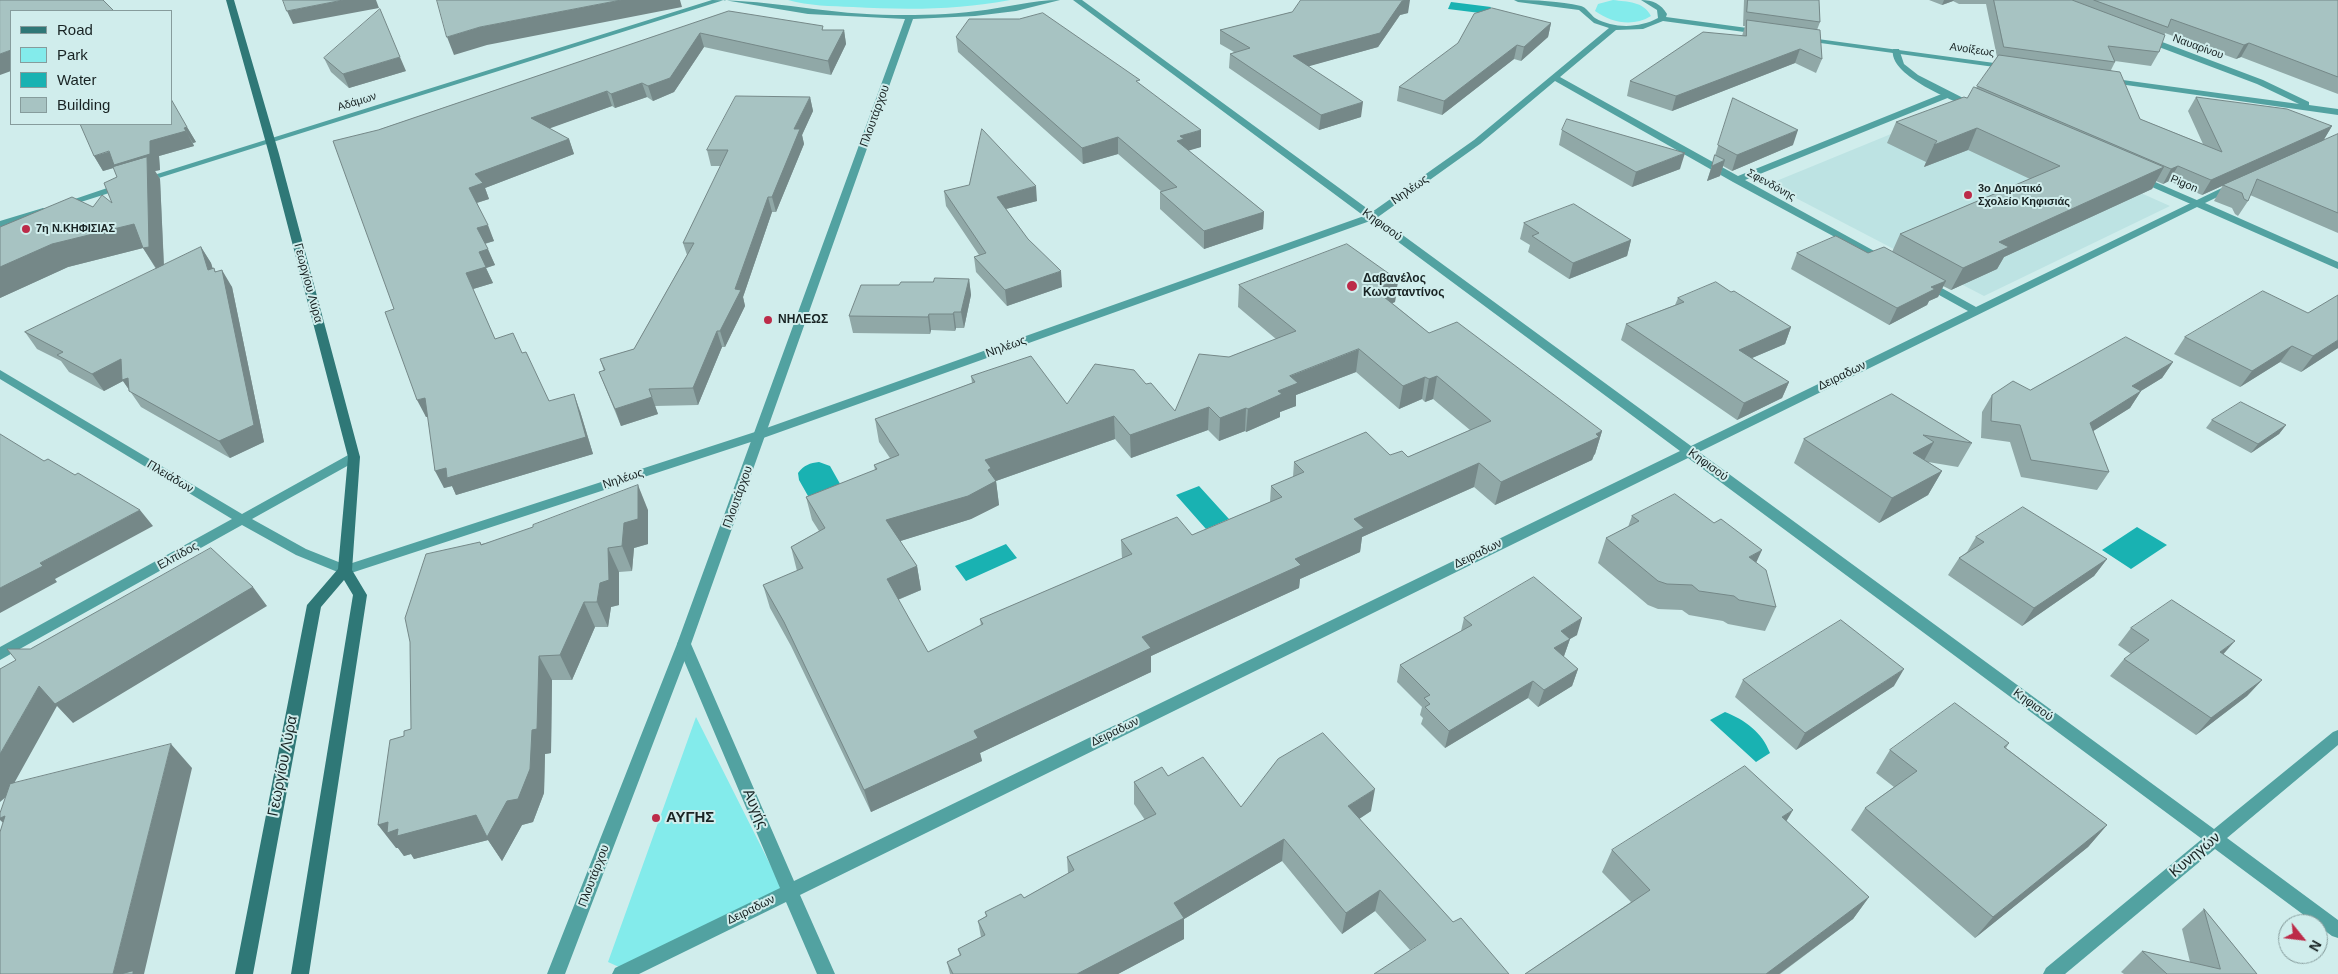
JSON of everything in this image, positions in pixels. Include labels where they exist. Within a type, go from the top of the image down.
[{"type":"main road","name":"Γεωργίου Λύρα","points":[[230,0],[270,140],[354,457],[345,570],[314,606],[244,974]]},
{"type":"main road","points":[[300,974],[360,595],[345,570]]},
{"type":"street","name":"Αδάμων","points":[[57,206],[720,0]]},
{"type":"street","points":[[727,0],[844,14],[910,16],[978,13],[1056,0]]},
{"type":"street","name":"Κηφισού","points":[[1077,0],[2338,930]]},
{"type":"street","points":[[1518,0],[1580,8],[1592,19],[1616,26],[1645,26],[1662,19],[1769,34]]},
{"type":"street","points":[[1580,8],[1586,0]]},
{"type":"street","points":[[1645,0],[1660,9],[1663,14],[1662,19]]},
{"type":"street","points":[[1654,4],[1667,0]]},
{"type":"street","name":"Πλουτάρχου","points":[[556,974],[684,644],[762,434],[910,16]]},
{"type":"street","name":"Νηλέως","points":[[345,570],[762,434],[1371,217],[1477,142],[1616,26]]},
{"type":"street","name":"Ανοίξεως","points":[[1798,38],[2023,69]]},
{"type":"street","name":"Ναυαρίνου","points":[[2141,38],[2260,82],[2316,109]]},
{"type":"street","points":[[1896,51],[1900,65],[1915,77],[1947,95],[1983,110]]},
{"type":"street","name":"Σφενδόνης","points":[[1555,78],[1736,180],[1891,264]]},
{"type":"street","points":[[2101,80],[2338,112]]},
{"type":"street","points":[[1736,180],[1947,95]]},
{"type":"street","name":"Pigon","points":[[2134,176],[2338,266]]},
{"type":"street","name":"Δειραδων","points":[[621,974],[2196,203],[2249,179]]},
{"type":"street","points":[[0,224],[48,209]]},
{"type":"street","points":[[1916,278],[1976,311]]},
{"type":"street","name":"Πλειάδων","points":[[0,374],[243,520],[301,552],[345,570]]},
{"type":"street","name":"Ελπίδος","points":[[0,654],[354,457]]},
{"type":"street","name":"Αυγής","points":[[684,644],[826,974]]},
{"type":"street","name":"Κυνηγών","points":[[2052,974],[2338,736]]},
{"type":"shaded area","name":"3ο Δημοτικό Σχολείο Κηφισιάς","points":[[1952,109],[2170,206],[1984,296],[1769,184]]},
{"type":"green space","points":[[788,0],[1010,0],[971,6],[912,9],[820,5]]},
{"type":"green space","points":[[1613,0],[1630,2],[1644,7],[1651,16],[1637,22],[1623,22],[1615,21],[1595,11],[1598,4]]},
{"type":"green space","points":[[696,717],[782,888],[619,967],[608,962]]},
{"type":"water","points":[[1451,2],[1491,7],[1488,14],[1448,9]]},
{"type":"water","points":[[819,462],[830,466],[848,498],[816,510],[799,480],[798,473],[807,465]]},
{"type":"water","points":[[1199,486],[1229,519],[1206,529],[1176,495]]},
{"type":"water","points":[[2137,527],[2167,545],[2131,569],[2102,550]]},
{"type":"water","points":[[1006,544],[1017,558],[966,581],[955,566]]},
{"type":"water","points":[[1725,712],[1739,719],[1758,733],[1770,753],[1756,762],[1710,720]]},
{"type":"building","points":[[0,0],[103,0],[113,10],[10,10],[10,50],[0,54]]},
{"type":"building","points":[[283,0],[343,0],[287,11]]},
{"type":"building","points":[[437,0],[621,0],[480,27],[447,37]]},
{"type":"building","points":[[1301,0],[1406,0],[1402,1],[1380,33],[1293,56],[1363,102],[1321,115],[1230,54],[1250,48],[1220,30],[1292,12]]},
{"type":"building","points":[[1748,0],[1819,0],[1820,22],[1747,12]]},
{"type":"building","points":[[1994,0],[2072,0],[2165,35],[2159,52],[2108,46],[2115,62],[2004,47]]},
{"type":"building","points":[[2094,0],[2338,0],[2338,77],[2249,43],[2244,45],[2171,19],[2168,27]]},
{"type":"building","points":[[1492,8],[1551,23],[1524,47],[1517,45],[1444,101],[1399,87],[1458,43],[1474,14]]},
{"type":"building","points":[[380,9],[400,57],[343,74],[324,58]]},
{"type":"building","points":[[729,11],[823,26],[822,30],[844,30],[828,61],[700,33],[670,78],[648,86],[642,83],[611,94],[607,91],[531,118],[569,139],[475,174],[483,183],[469,188],[488,225],[477,228],[488,249],[479,252],[486,267],[466,273],[495,339],[513,333],[522,353],[526,352],[549,401],[574,394],[586,437],[447,478],[446,468],[435,471],[425,398],[417,400],[385,312],[394,309],[333,141],[378,130]]},
{"type":"building","points":[[1043,13],[1140,80],[1136,81],[1201,130],[1180,136],[1184,139],[1177,141],[1264,212],[1204,231],[1160,192],[1177,187],[1118,137],[1082,148],[956,37],[969,19],[1019,19]]},
{"type":"building","points":[[1747,20],[1820,30],[1822,59],[1800,49],[1676,96],[1630,81],[1703,32],[1746,36]]},
{"type":"building","points":[[1999,55],[2120,72],[2140,119],[2222,152],[2196,97],[2287,109],[2332,126],[2211,180],[2178,166],[2171,169],[1977,86]]},
{"type":"building","points":[[1974,87],[2164,167],[1999,242],[2009,247],[1963,268],[1900,234],[2060,166],[1977,128],[1934,145],[1937,141],[1896,122],[1964,97],[1967,98]]},
{"type":"building","points":[[736,96],[810,97],[794,129],[800,129],[772,197],[768,197],[735,289],[741,290],[720,331],[717,331],[693,388],[649,389],[652,397],[615,409],[599,372],[605,370],[600,359],[634,349],[694,243],[683,243],[728,150],[707,150]]},
{"type":"building","points":[[1733,98],[1798,130],[1737,155],[1718,145]]},
{"type":"building","points":[[172,101],[187,127],[184,128],[186,131],[150,141],[150,154],[114,165],[109,151],[94,156],[80,125],[172,125]]},
{"type":"building","points":[[1567,119],[1685,153],[1636,172],[1562,130]]},
{"type":"building","points":[[982,129],[1036,186],[997,197],[1028,239],[1061,271],[1005,290],[974,257],[986,253],[944,191],[969,185]]},
{"type":"building","points":[[2338,134],[2338,213],[2257,179],[2248,201],[2244,199],[2242,193],[2223,185]]},
{"type":"building","points":[[1715,155],[1725,160],[1712,166]]},
{"type":"building","points":[[147,157],[149,247],[143,248],[134,224],[52,244],[0,267],[0,227],[72,197],[93,207],[102,195],[112,203],[104,183],[117,177],[113,167]]},
{"type":"building","points":[[1574,204],[1631,240],[1573,263],[1532,236],[1539,233],[1524,223]]},
{"type":"building","points":[[1836,236],[1868,253],[1884,247],[1946,281],[1931,287],[1935,289],[1897,308],[1797,253]]},
{"type":"building","points":[[1347,244],[1398,280],[1374,289],[1429,333],[1457,322],[1602,431],[1596,434],[1599,437],[1501,482],[1479,463],[1354,519],[1364,528],[1295,559],[1301,565],[1142,637],[1151,648],[974,731],[978,738],[864,790],[784,622],[763,585],[803,568],[791,547],[825,528],[806,497],[877,469],[874,465],[899,455],[875,419],[975,382],[971,376],[1031,356],[1067,404],[1095,364],[1134,370],[1146,384],[1151,383],[1175,411],[1199,354],[1229,357],[1296,331],[1239,285]],"holes":[[[1359,349],[1403,386],[1425,377],[1429,379],[1437,376],[1491,421],[1408,457],[1402,451],[1390,455],[1366,432],[1294,462],[1304,472],[1271,486],[1282,497],[1192,535],[1177,517],[1121,540],[1132,554],[980,619],[983,624],[928,652],[887,579],[917,566],[886,520],[968,496],[996,481],[988,470],[991,468],[985,460],[1114,416],[1130,435],[1209,407],[1220,418],[1246,408],[1248,409],[1282,394],[1278,391],[1298,383],[1290,376]]]},
{"type":"building","points":[[201,247],[208,270],[214,268],[215,272],[222,270],[254,425],[219,441],[129,391],[128,378],[122,380],[121,359],[92,374],[57,355],[63,352],[25,332]]},
{"type":"building","points":[[935,278],[969,279],[961,312],[929,314],[928,317],[849,316],[861,285],[899,285],[901,282],[933,282]]},
{"type":"building","points":[[1716,282],[1731,292],[1734,291],[1791,327],[1739,350],[1789,382],[1744,403],[1626,324],[1684,302],[1678,298]]},
{"type":"building","points":[[2263,291],[2308,313],[2338,295],[2338,340],[2313,356],[2292,346],[2252,371],[2185,337]]},
{"type":"building","points":[[2126,337],[2173,362],[2132,386],[2141,391],[2090,423],[2109,472],[2031,460],[2020,425],[1991,421],[1992,395],[2013,381],[2030,390]]},
{"type":"building","points":[[1892,394],[1972,443],[1923,435],[1934,442],[1913,453],[1942,471],[1892,498],[1804,439]]},
{"type":"building","points":[[2241,402],[2286,425],[2258,444],[2212,420]]},
{"type":"building","points":[[0,434],[44,461],[48,459],[75,475],[78,473],[140,510],[40,563],[43,566],[0,588]]},
{"type":"building","points":[[638,485],[638,519],[624,523],[622,546],[608,548],[609,580],[600,583],[597,602],[584,602],[560,655],[539,656],[537,729],[532,730],[530,769],[518,799],[507,801],[487,837],[476,815],[397,836],[398,829],[387,833],[388,822],[378,825],[390,740],[404,736],[404,731],[411,729],[410,642],[405,618],[426,554],[480,542],[481,545],[533,527],[533,525]]},
{"type":"building","points":[[1675,494],[1714,523],[1721,519],[1762,550],[1749,557],[1766,570],[1776,607],[1739,600],[1734,596],[1699,591],[1692,585],[1667,584],[1658,581],[1606,538],[1639,521],[1632,516]]},
{"type":"building","points":[[2023,507],[2107,559],[2034,608],[1959,558],[1984,542],[1976,537]]},
{"type":"building","points":[[211,548],[253,587],[55,704],[39,686],[0,754],[0,669],[16,660],[7,649],[30,649]]},
{"type":"building","points":[[1534,577],[1582,618],[1561,631],[1570,639],[1554,648],[1578,669],[1544,690],[1533,681],[1449,731],[1425,707],[1430,704],[1424,698],[1430,695],[1400,665],[1472,625],[1464,618]]},
{"type":"building","points":[[2172,600],[2235,641],[2220,652],[2262,680],[2211,718],[2124,659],[2149,640],[2131,628]]},
{"type":"building","points":[[1841,620],[1904,669],[1805,733],[1743,680]]},
{"type":"building","points":[[1955,703],[2009,743],[2004,747],[2107,825],[1993,917],[1865,808],[1917,771],[1890,750]]},
{"type":"building","points":[[1323,733],[1375,789],[1348,806],[1453,922],[1461,918],[1509,974],[1374,974],[1426,940],[1380,890],[1346,913],[1284,839],[1174,903],[1184,918],[1077,974],[953,974],[947,962],[961,955],[958,949],[985,935],[978,921],[987,916],[985,912],[1021,894],[1024,898],[1074,870],[1067,857],[1156,814],[1134,782],[1162,767],[1168,776],[1203,757],[1241,807],[1278,759]]},
{"type":"building","points":[[171,744],[113,974],[0,974],[0,832],[5,816],[0,818],[0,813],[10,784]]},
{"type":"building","points":[[1745,766],[1793,810],[1782,817],[1869,897],[1766,974],[1525,974],[1650,890],[1612,850]]},
{"type":"building","points":[[2204,909],[2257,974],[2167,974],[2142,951],[2220,969]]},
{"type":"building","points":[[133,971],[133,974],[121,974]]},
{"type":"place","name":"3ο Δημοτικό Σχολείο Κηφισιάς","points":[[1968,195]]},
{"type":"place","name":"7η Ν.ΚΗΦΙΣΙΑΣ","points":[[26,229]]},
{"type":"place","name":"Δαβανέλος Κωνσταντίνος","points":[[1352,286]]},
{"type":"place","name":"ΝΗΛΕΩΣ","points":[[768,320]]},
{"type":"place","name":"ΑΥΓΗΣ","points":[[656,818]]}]
